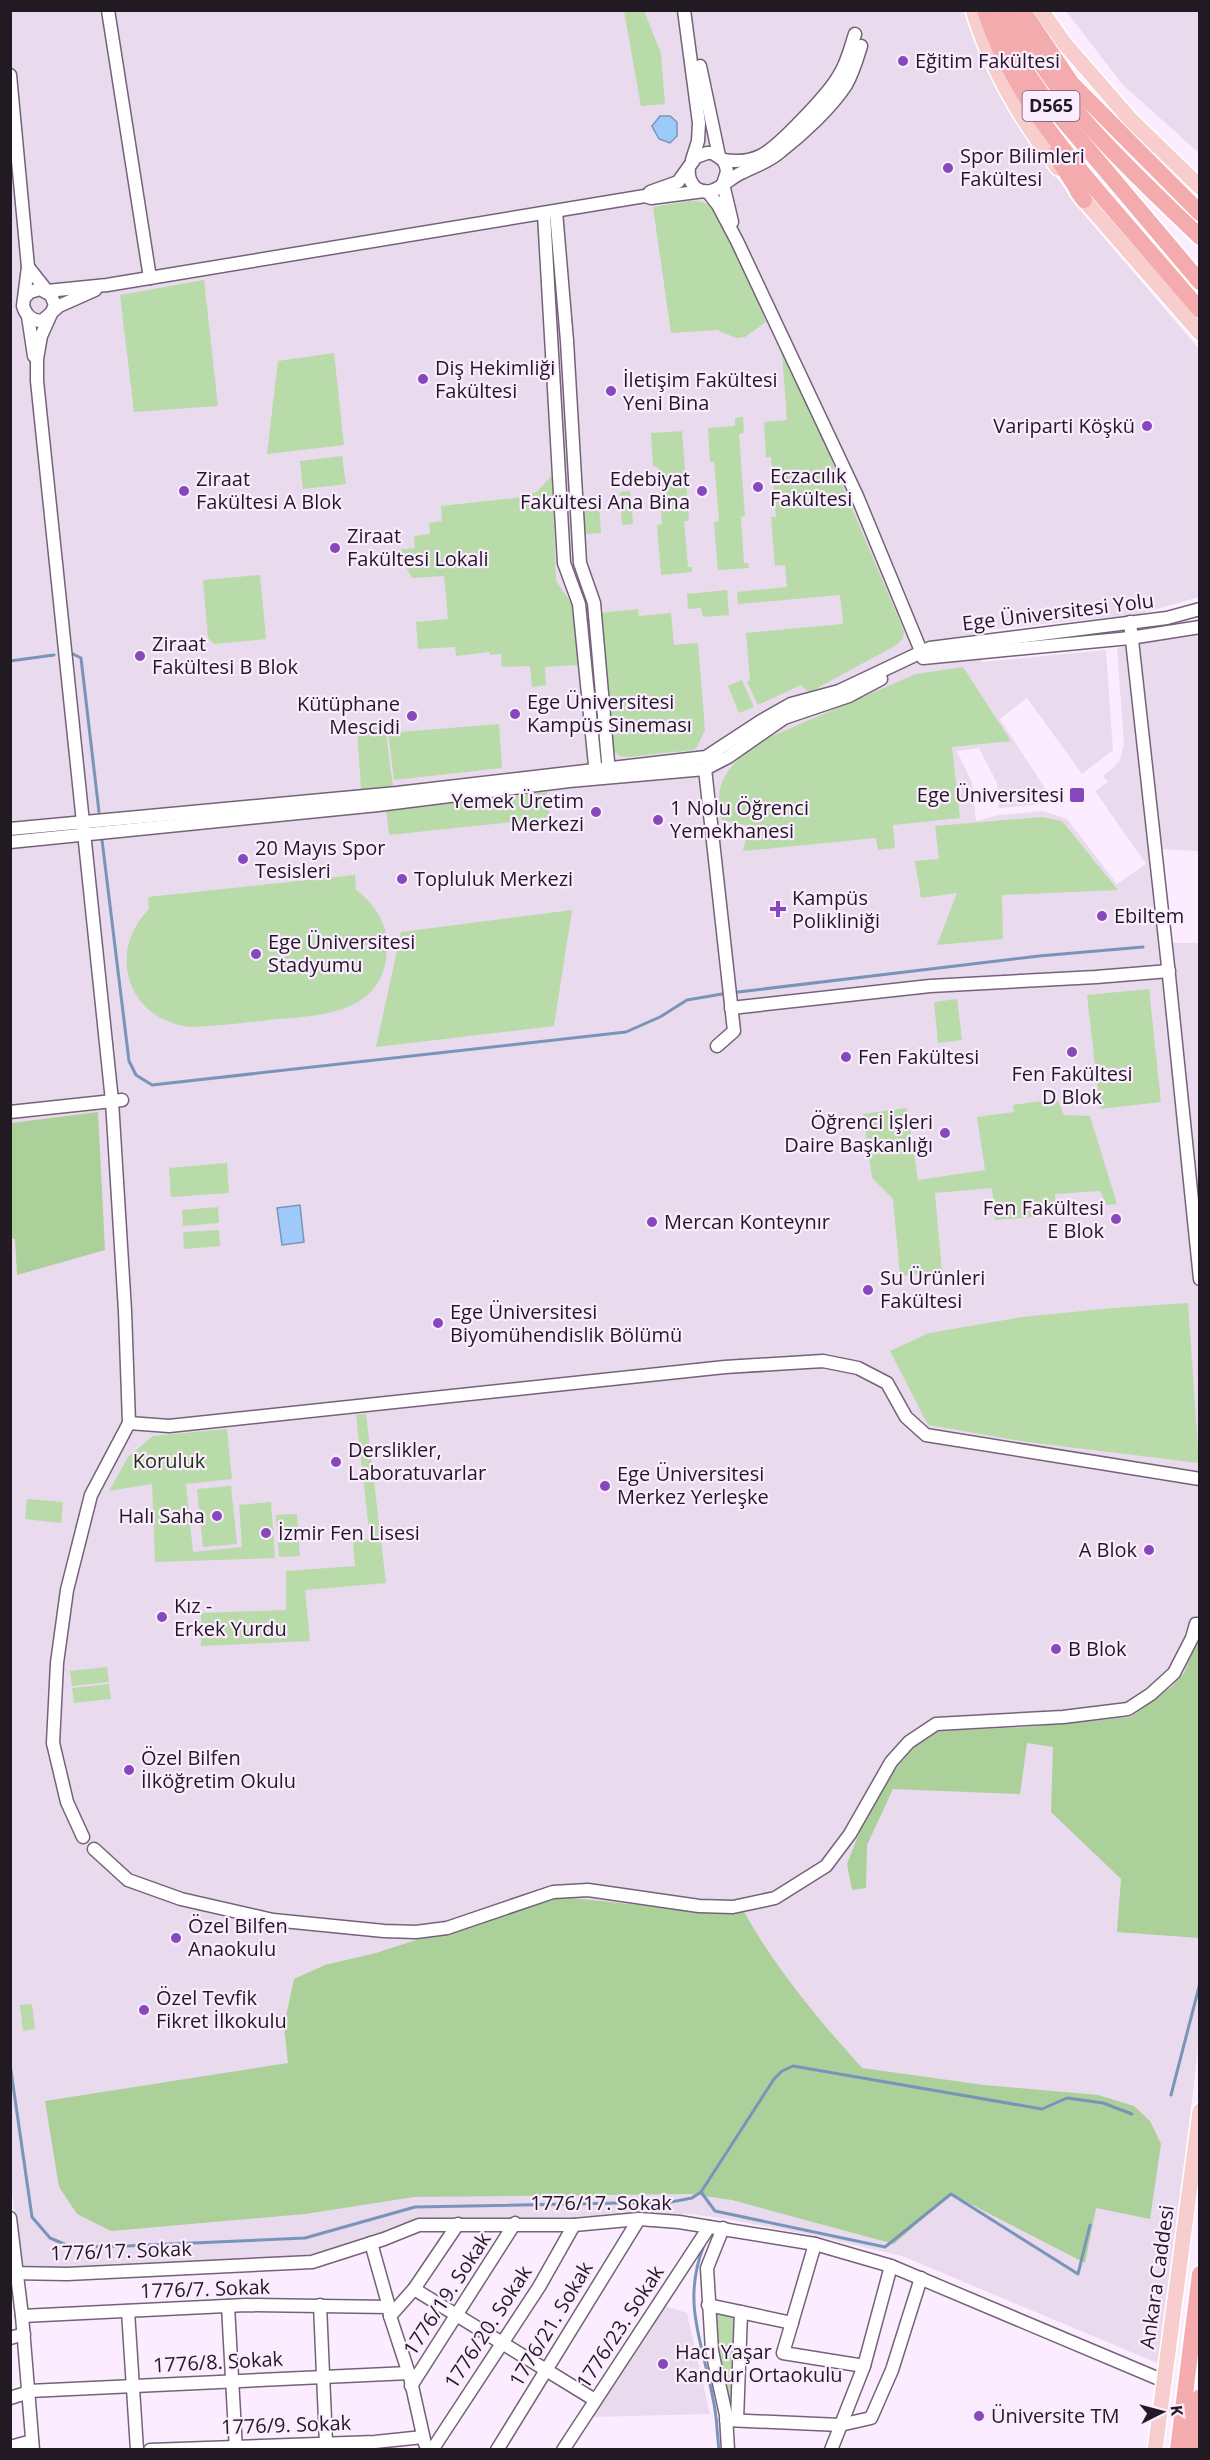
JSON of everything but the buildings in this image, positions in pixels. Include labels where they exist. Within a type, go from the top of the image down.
[{"type":"highway","points":[[985,10],[1011,74],[1037,126],[1084,201]]},
{"type":"highway","name":"D565","points":[[996,10],[1025,70],[1043,96],[1200,282]]},
{"type":"highway","points":[[1012,10],[1022,34],[1047,72],[1075,108],[1137,176],[1200,237]]},
{"type":"highway","name":"D565","points":[[1022,10],[1072,84],[1200,213]]},
{"type":"highway","points":[[1011,74],[1038,118],[1070,158],[1200,310]]},
{"type":"highway","points":[[1178,2450],[1200,2274]]},
{"type":"highway","points":[[1193,2450],[1200,2397]]},
{"type":"main road","points":[[974,10],[990,55],[1030,131],[1084,201],[1200,333]]},
{"type":"main road","points":[[1041,10],[1065,44],[1130,119],[1200,187]]},
{"type":"main road","name":"Ankara Caddesi","points":[[1155,2450],[1200,2111]]},
{"type":"street","points":[[108,10],[150,278]]},
{"type":"street","points":[[10,842],[86,836],[596,773],[705,764],[728,757],[784,718],[849,696],[922,655],[857,496],[737,241],[718,205],[706,192],[692,183],[690,164],[698,141],[699,123],[684,10]]},
{"type":"street","points":[[690,10],[710,121],[727,172],[723,184],[737,241]]},
{"type":"street","points":[[26,296],[35,290],[47,291],[107,285],[645,196],[678,182],[690,164],[701,154],[713,153],[721,158],[739,162],[760,156],[800,122],[837,79],[845,65],[855,34]]},
{"type":"street","points":[[645,196],[651,198],[714,191],[730,178],[766,162],[804,131],[846,84],[861,46]]},
{"type":"street","points":[[10,75],[28,267],[23,306],[28,316],[36,374],[84,821],[117,1100],[129,1423],[92,1495],[67,1590],[57,1663],[53,1743],[67,1802],[83,1837]]},
{"type":"street","points":[[550,213],[567,341],[580,563],[594,603],[609,772]]},
{"type":"street","points":[[550,213],[552,342],[564,563],[579,604],[596,773]]},
{"type":"street","points":[[28,267],[51,295],[55,305],[41,336],[36,374]]},
{"type":"street","points":[[28,316],[37,321],[50,316],[60,306],[107,285]]},
{"type":"street","points":[[552,342],[567,341]]},
{"type":"street","points":[[555,385],[570,384]]},
{"type":"street","name":"Ege Üniversitesi Yolu","points":[[922,655],[930,648],[1167,618],[1200,609]]},
{"type":"street","points":[[1130,622],[1200,1279]]},
{"type":"street","name":"Ege Üniversitesi Yolu","points":[[922,655],[1130,638],[1200,627]]},
{"type":"street","points":[[705,764],[735,1031],[717,1046]]},
{"type":"street","points":[[10,829],[84,821],[377,800]]},
{"type":"street","points":[[731,1008],[930,986],[1168,971]]},
{"type":"street","points":[[10,1112],[117,1100]]},
{"type":"street","points":[[129,1423],[169,1426],[724,1367],[823,1361],[858,1368],[887,1383],[906,1416],[926,1435],[1200,1479]]},
{"type":"street","points":[[94,1849],[128,1880],[182,1899],[273,1920],[384,1931],[416,1932],[447,1929],[553,1892],[588,1890],[699,1906],[744,1905],[776,1898],[826,1866],[850,1834],[891,1762],[909,1742],[936,1724],[1029,1720],[1128,1709],[1151,1694],[1174,1673],[1192,1638],[1196,1624],[1200,1624]]},
{"type":"street","points":[[10,2447],[32,2445],[22,2316],[13,2274],[11,2219]]},
{"type":"street","name":"1776/17. Sokak","points":[[13,2274],[67,2274],[312,2262],[419,2225],[515,2223],[574,2225],[639,2219],[723,2228],[815,2244],[891,2266],[1164,2381]]},
{"type":"street","name":"1776/21. Sokak","points":[[497,2450],[639,2219]]},
{"type":"street","name":"1776/19. Sokak","points":[[411,2386],[515,2223]]},
{"type":"street","points":[[390,2312],[414,2289],[458,2224]]},
{"type":"street","name":"1776/20. Sokak","points":[[432,2450],[539,2287],[574,2225]]},
{"type":"street","name":"1776/23. Sokak","points":[[563,2450],[709,2227]]},
{"type":"street","points":[[723,2228],[707,2268],[708,2305],[712,2351],[732,2420]]},
{"type":"street","points":[[371,2243],[409,2373],[424,2443]]},
{"type":"street","points":[[815,2244],[783,2353],[864,2366]]},
{"type":"street","points":[[831,2450],[864,2366],[891,2266]]},
{"type":"street","points":[[732,2420],[840,2425],[871,2418],[892,2370],[921,2278]]},
{"type":"street","points":[[414,2289],[595,2400]]},
{"type":"street","points":[[320,2305],[326,2443]]},
{"type":"street","name":"1776/7. Sokak","points":[[22,2316],[228,2306],[320,2305],[390,2312]]},
{"type":"street","points":[[708,2305],[792,2323]]},
{"type":"street","points":[[228,2306],[236,2447]]},
{"type":"street","points":[[128,2311],[137,2450]]},
{"type":"street","points":[[728,2450],[741,2312]]},
{"type":"street","points":[[10,2338],[24,2334]]},
{"type":"street","name":"1776/8. Sokak","points":[[10,2398],[29,2392],[409,2373]]},
{"type":"street","name":"1776/9. Sokak","points":[[150,2450],[326,2443],[424,2443]]},
{"type":"shaded area","name":"Ege Üniversitesi Merkez Yerleşke","points":[[10,11],[967,11],[989,71],[1008,110],[1081,211],[1199,349],[1199,597],[1139,614],[978,631],[982,662],[1106,650],[1113,750],[1082,774],[1027,698],[1000,719],[1050,796],[1042,804],[999,808],[997,783],[979,748],[957,751],[972,783],[976,821],[999,815],[1043,811],[1067,819],[1117,884],[1146,864],[1095,791],[1108,782],[1103,776],[1119,762],[1124,745],[1117,648],[1199,632],[1199,851],[1162,849],[1172,943],[1200,943],[1200,2029],[1162,2365],[902,2256],[816,2236],[690,2214],[417,2221],[308,2258],[37,2269],[22,2265],[10,2179]]},
{"type":"shaded area","points":[[1066,11],[1199,11],[1199,153],[1123,85]]},
{"type":"shaded area","name":"Hacı Yaşar Kandur Ortaokulu","points":[[665,2306],[687,2313],[710,2414],[592,2417]]},
{"type":"green space","points":[[624,11],[644,11],[661,53],[665,104],[641,106]]},
{"type":"green space","points":[[689,201],[704,202],[720,217],[743,262],[766,322],[745,337],[736,338],[717,330],[671,333],[653,207]]},
{"type":"green space","points":[[204,280],[218,406],[134,412],[120,295]]},
{"type":"green space","points":[[781,341],[904,631],[903,638],[898,644],[812,691],[807,691],[801,685],[758,705],[747,682],[750,680],[746,633],[843,624],[840,595],[738,604],[737,592],[787,587],[785,565],[775,566],[771,517],[776,517],[771,457],[766,457],[764,422],[787,420]]},
{"type":"green space","points":[[334,353],[344,445],[267,454],[278,361]]},
{"type":"green space","points":[[743,417],[744,433],[739,434],[745,516],[741,517],[744,563],[748,563],[749,568],[718,570],[714,522],[719,521],[714,462],[710,462],[708,428],[735,426],[735,418]]},
{"type":"green space","points":[[682,431],[689,521],[684,521],[688,567],[692,567],[692,572],[661,575],[657,525],[662,524],[658,467],[653,466],[651,433]]},
{"type":"green space","points":[[342,456],[346,484],[303,489],[300,461]]},
{"type":"green space","points":[[552,475],[556,581],[573,605],[578,665],[545,667],[546,685],[532,687],[530,666],[502,667],[501,654],[490,655],[489,652],[456,656],[455,647],[418,649],[416,622],[448,619],[444,576],[412,578],[397,550],[415,548],[414,536],[430,534],[429,523],[442,521],[441,506],[523,497],[538,491]]},
{"type":"green space","points":[[630,491],[633,524],[622,525],[620,492]]},
{"type":"green space","points":[[599,504],[601,533],[585,534],[583,505]]},
{"type":"green space","points":[[260,575],[266,639],[214,644],[208,638],[203,580]]},
{"type":"green space","points":[[727,590],[729,615],[703,617],[701,608],[688,609],[687,594]]},
{"type":"green space","points":[[638,609],[639,616],[671,613],[674,645],[698,643],[705,730],[697,747],[693,750],[628,757],[620,756],[612,750],[600,613]]},
{"type":"green space","points":[[963,667],[1011,741],[952,747],[960,818],[893,825],[895,848],[878,850],[876,838],[743,851],[749,826],[722,820],[719,808],[723,780],[743,755],[770,737],[916,674]]},
{"type":"green space","points":[[742,680],[754,707],[739,713],[728,686]]},
{"type":"green space","points":[[499,724],[502,768],[394,780],[388,733]]},
{"type":"green space","points":[[385,726],[393,787],[361,789],[357,729]]},
{"type":"green space","points":[[547,792],[550,818],[389,835],[386,809]]},
{"type":"green space","points":[[1042,817],[1062,821],[1118,890],[1002,895],[1003,939],[937,945],[957,893],[921,898],[915,861],[939,859],[935,826]]},
{"type":"green space","name":"Ege Üniversitesi Stadyumu","points":[[355,875],[356,890],[374,908],[383,923],[387,948],[383,970],[375,987],[362,999],[346,1008],[308,1016],[192,1027],[170,1022],[153,1013],[139,999],[130,983],[127,964],[128,945],[136,926],[149,909],[148,897]]},
{"type":"green space","points":[[572,910],[554,1026],[376,1047],[401,932]]},
{"type":"green space","points":[[1149,989],[1161,1102],[1100,1109],[1087,995]]},
{"type":"green space","points":[[957,999],[962,1040],[938,1043],[934,1002]]},
{"type":"green space","points":[[1057,1099],[1064,1115],[1090,1116],[1117,1204],[1107,1205],[1100,1191],[1055,1194],[1057,1215],[995,1220],[992,1188],[935,1193],[942,1272],[900,1276],[893,1199],[872,1178],[863,1114],[907,1108],[918,1180],[985,1170],[977,1117],[1014,1112],[1013,1105]]},
{"type":"green space","points":[[98,1112],[105,1250],[17,1275],[15,1239],[10,1238],[11,1123]]},
{"type":"green space","points":[[227,1163],[229,1193],[171,1197],[169,1168]]},
{"type":"green space","points":[[218,1207],[219,1223],[183,1226],[182,1210]]},
{"type":"green space","points":[[219,1230],[220,1246],[184,1249],[183,1232]]},
{"type":"green space","points":[[1188,1303],[1199,1463],[1027,1442],[928,1425],[890,1351],[929,1333],[1022,1317]]},
{"type":"green space","points":[[366,1414],[386,1583],[305,1590],[310,1641],[201,1646],[201,1613],[286,1610],[286,1571],[355,1566],[353,1541],[370,1539],[356,1415]]},
{"type":"green space","name":"Koruluk","points":[[227,1429],[232,1479],[186,1484],[193,1552],[242,1547],[239,1505],[271,1502],[275,1558],[155,1562],[152,1484],[109,1491],[128,1457],[153,1436]]},
{"type":"green space","name":"Halı Saha","points":[[231,1486],[237,1544],[203,1547],[197,1489]]},
{"type":"green space","points":[[27,1499],[63,1502],[61,1523],[25,1519]]},
{"type":"green space","points":[[297,1514],[300,1556],[279,1557],[276,1515]]},
{"type":"green space","points":[[1199,1635],[1199,1938],[1117,1932],[1121,1879],[1051,1812],[1053,1747],[1027,1743],[1020,1794],[893,1789],[867,1845],[866,1888],[852,1890],[847,1864],[860,1831],[874,1800],[893,1772],[917,1744],[938,1731],[1027,1727],[1131,1717],[1171,1687],[1184,1673]]},
{"type":"green space","points":[[107,1667],[109,1682],[72,1686],[70,1671]]},
{"type":"green space","points":[[109,1684],[111,1699],[74,1703],[72,1688]]},
{"type":"green space","points":[[553,1896],[706,1912],[743,1910],[769,1952],[798,1992],[862,2068],[984,2085],[1098,2095],[1134,2106],[1150,2121],[1161,2144],[1150,2219],[1096,2208],[1085,2263],[951,2194],[894,2244],[732,2200],[690,2194],[414,2197],[305,2214],[111,2231],[77,2214],[59,2187],[45,2101],[288,2063],[284,2026],[294,1979],[325,1965],[376,1953]]},
{"type":"green space","points":[[32,2004],[35,2029],[23,2031],[20,2005]]},
{"type":"green space","points":[[717,2312],[733,2315],[733,2411],[717,2353]]},
{"type":"water","points":[[660,116],[670,116],[677,122],[677,136],[670,143],[659,139],[652,126]]},
{"type":"water","points":[[300,1205],[304,1242],[282,1245],[277,1208]]},
{"type":"waterway","points":[[73,654],[81,658],[99,812]]},
{"type":"waterway","points":[[10,661],[54,655]]},
{"type":"waterway","points":[[102,840],[129,1061],[136,1075],[152,1085],[626,1032],[660,1017],[687,1000],[722,994]]},
{"type":"waterway","points":[[738,992],[1039,956],[1143,947]]},
{"type":"waterway","points":[[1171,2095],[1200,1983]]},
{"type":"waterway","points":[[10,2064],[32,2217],[50,2238],[69,2246],[103,2247],[305,2238],[415,2207],[671,2202],[692,2198],[701,2192],[774,2079],[782,2071],[793,2066],[1042,2109],[1067,2098],[1103,2103],[1132,2114]]},
{"type":"waterway","points":[[701,2192],[715,2211],[885,2247],[951,2194],[1078,2274],[1090,2225]]},
{"type":"waterway","points":[[704,2245],[697,2266],[694,2304],[714,2405],[719,2450]]},
{"type":"place","name":"Eğitim Fakültesi","points":[[903,61]]},
{"type":"place","name":"Spor Bilimleri Fakültesi","points":[[948,168]]},
{"type":"place","name":"Diş Hekimliği Fakültesi","points":[[423,379]]},
{"type":"place","name":"İletişim Fakültesi Yeni Bina","points":[[611,391]]},
{"type":"place","name":"Variparti Köşkü","points":[[1147,426]]},
{"type":"place","name":"Eczacılık Fakültesi","points":[[758,487]]},
{"type":"place","name":"Ziraat Fakültesi A Blok","points":[[184,491]]},
{"type":"place","name":"Edebiyat Fakültesi Ana Bina","points":[[702,491]]},
{"type":"place","name":"Ziraat Fakültesi Lokali","points":[[335,548]]},
{"type":"place","name":"Ziraat Fakültesi B Blok","points":[[140,656]]},
{"type":"place","name":"Ege Üniversitesi Kampüs Sineması","points":[[515,714]]},
{"type":"place","name":"Kütüphane Mescidi","points":[[412,716]]},
{"type":"place","name":"Ege Üniversitesi","points":[[1077,795]]},
{"type":"place","name":"Yemek Üretim Merkezi","points":[[596,812]]},
{"type":"place","name":"1 Nolu Öğrenci Yemekhanesi","points":[[658,820]]},
{"type":"place","name":"20 Mayıs Spor Tesisleri","points":[[243,859]]},
{"type":"place","name":"Topluluk Merkezi","points":[[402,879]]},
{"type":"place","name":"Kampüs Polikliniği","points":[[778,909]]},
{"type":"place","name":"Ebiltem","points":[[1102,916]]},
{"type":"place","name":"Ege Üniversitesi Stadyumu","points":[[256,954]]},
{"type":"place","name":"Fen Fakültesi D Blok","points":[[1072,1052]]},
{"type":"place","name":"Fen Fakültesi","points":[[846,1057]]},
{"type":"place","name":"Öğrenci İşleri Daire Başkanlığı","points":[[945,1133]]},
{"type":"place","name":"Fen Fakültesi E Blok","points":[[1116,1219]]},
{"type":"place","name":"Mercan Konteynır","points":[[652,1222]]},
{"type":"place","name":"Su Ürünleri Fakültesi","points":[[868,1290]]},
{"type":"place","name":"Ege Üniversitesi Biyomühendislik Bölümü","points":[[438,1323]]},
{"type":"place","name":"Derslikler, Laboratuvarlar","points":[[336,1462]]},
{"type":"place","name":"Ege Üniversitesi Merkez Yerleşke","points":[[605,1486]]},
{"type":"place","name":"Halı Saha","points":[[217,1516]]},
{"type":"place","name":"İzmir Fen Lisesi","points":[[266,1533]]},
{"type":"place","name":"A Blok","points":[[1149,1550]]},
{"type":"place","name":"Kız - Erkek Yurdu","points":[[162,1617]]},
{"type":"place","name":"B Blok","points":[[1056,1649]]},
{"type":"place","name":"Özel Bilfen İlköğretim Okulu","points":[[129,1770]]},
{"type":"place","name":"Özel Bilfen Anaokulu","points":[[176,1938]]},
{"type":"place","name":"Özel Tevfik Fikret İlkokulu","points":[[144,2010]]},
{"type":"place","name":"Hacı Yaşar Kandur Ortaokulu","points":[[663,2364]]},
{"type":"place","name":"Üniversite TM","points":[[979,2416]]}]
